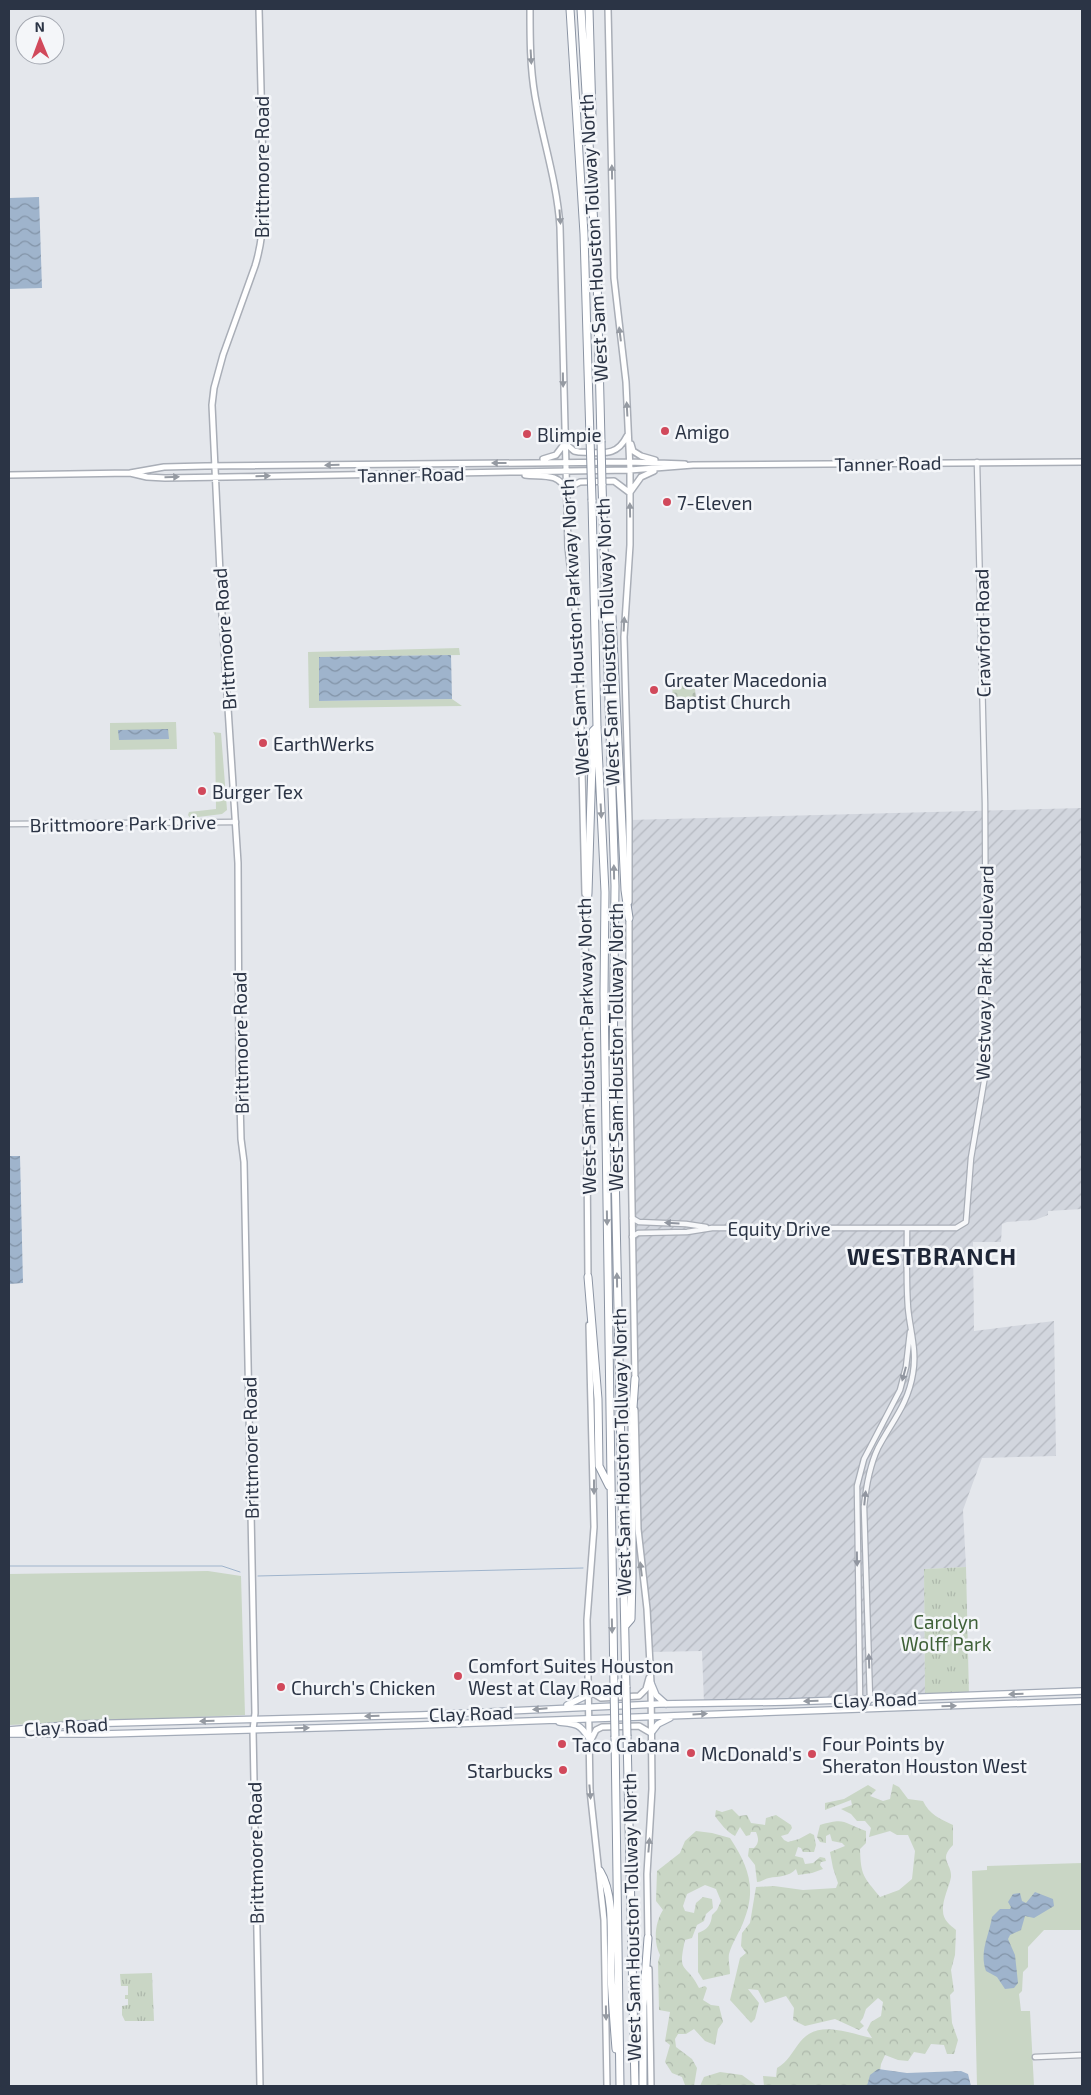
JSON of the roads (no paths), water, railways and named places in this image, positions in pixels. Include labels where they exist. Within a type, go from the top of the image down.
[{"type":"highway","name":"West Sam Houston Tollway North","points":[[570,9],[584,234],[597,727],[605,892],[604,994],[610,1489],[620,2086]]},
{"type":"highway","name":"West Sam Houston Tollway North","points":[[582,9],[596,261],[614,879],[613,1073],[635,2086]]},
{"type":"highway","points":[[589,9],[598,228],[598,254],[596,261]]},
{"type":"highway","points":[[606,608],[612,616],[625,890],[629,918]]},
{"type":"highway","points":[[586,914],[593,731],[597,727]]},
{"type":"highway","points":[[588,1277],[598,1399],[599,1466],[610,1489]]},
{"type":"highway","points":[[625,1626],[631,1619],[632,1422],[635,1379]]},
{"type":"highway","points":[[600,1871],[607,1882],[610,1903],[614,2028],[620,2086]]},
{"type":"highway","points":[[643,2086],[643,2006],[648,1938]]},
{"type":"main road","name":"Brittmoore Road","points":[[259,9],[263,225],[260,251],[223,356],[214,388],[212,405],[214,476],[236,822],[239,919],[240,1109],[244,1162],[256,1720],[253,1730],[260,2086]]},
{"type":"main road","name":"West Sam Houston Parkway North","points":[[530,9],[531,63],[535,96],[559,207],[568,547],[579,645],[586,914],[588,1277],[594,1506],[587,1620],[588,1718],[590,1790],[604,1920],[607,2086]]},
{"type":"main road","points":[[608,9],[614,278],[625,370],[630,470],[630,545],[624,637],[629,820],[632,1237],[638,1529],[647,1609],[651,1683],[652,1807],[647,1874],[651,2086]]},
{"type":"main road","points":[[522,463],[535,459],[547,459],[556,455],[565,443],[574,451],[579,452],[613,452],[622,446],[628,434]]},
{"type":"main road","points":[[628,434],[633,451],[640,456],[667,466]]},
{"type":"main road","name":"Tanner Road","points":[[9,475],[130,473],[164,467],[565,462],[629,462],[667,466]]},
{"type":"main road","name":"Tanner Road","points":[[130,473],[147,477],[630,470],[693,465],[1082,462]]},
{"type":"main road","points":[[630,494],[641,477],[667,466]]},
{"type":"main road","points":[[505,472],[554,478],[564,486],[567,498]]},
{"type":"main road","points":[[567,498],[572,486],[580,482],[614,481],[630,494]]},
{"type":"main road","points":[[555,1708],[571,1705],[588,1693],[601,1698],[639,1696],[646,1689],[650,1674]]},
{"type":"main road","points":[[651,1683],[656,1695],[666,1704]]},
{"type":"main road","name":"Clay Road","points":[[9,1732],[78,1724],[499,1712],[651,1704],[721,1704],[1082,1692]]},
{"type":"main road","points":[[1034,1693],[1034,1703]]},
{"type":"main road","points":[[975,1695],[975,1705]]},
{"type":"main road","name":"Clay Road","points":[[9,1732],[76,1735],[253,1730],[1082,1701]]},
{"type":"main road","points":[[787,1702],[788,1712]]},
{"type":"main road","points":[[721,1704],[722,1713]]},
{"type":"main road","points":[[499,1712],[499,1722]]},
{"type":"main road","points":[[651,1733],[658,1724],[677,1716]]},
{"type":"main road","points":[[336,1717],[337,1727]]},
{"type":"main road","points":[[547,1720],[577,1724],[582,1728],[589,1741]]},
{"type":"main road","points":[[174,1722],[174,1732]]},
{"type":"main road","points":[[589,1741],[593,1734],[602,1727],[636,1726],[651,1733]]},
{"type":"street","name":"Crawford Road","points":[[977,462],[986,804]]},
{"type":"street","name":"Westway Park Boulevard","points":[[907,1228],[956,1228],[962,1225],[967,1217],[971,1158],[985,1076],[986,804]]},
{"type":"street","name":"Brittmoore Park Drive","points":[[9,824],[236,822]]},
{"type":"street","name":"Equity Drive","points":[[632,1218],[638,1222],[686,1224],[712,1228],[907,1228]]},
{"type":"street","name":"Equity Drive","points":[[632,1237],[638,1233],[687,1232],[712,1228]]},
{"type":"street","points":[[866,1708],[870,1699],[864,1507],[866,1487],[872,1464],[878,1448],[900,1414],[913,1372],[914,1346],[908,1308],[907,1228]]},
{"type":"street","points":[[866,1708],[860,1699],[857,1486],[864,1459],[900,1390],[906,1366],[910,1326]]},
{"type":"street","points":[[1036,2057],[1082,2055]]},
{"type":"water","points":[[39,197],[42,288],[9,289],[9,198]]},
{"type":"water","points":[[451,655],[452,699],[319,701],[319,657]]},
{"type":"water","points":[[168,729],[169,739],[119,740],[118,730]]},
{"type":"water","points":[[9,1156],[20,1156],[23,1283],[9,1284]]},
{"type":"water","points":[[1035,1892],[1053,1899],[1054,1906],[1034,1918],[1025,1916],[1021,1930],[1010,1935],[1008,1939],[1015,1955],[1018,1983],[1014,1988],[1005,1989],[997,1977],[986,1971],[984,1964],[984,1951],[992,1917],[1000,1909],[1010,1909],[1011,1907],[1008,1902],[1013,1894],[1020,1893],[1022,1901],[1026,1903]]},
{"type":"water","points":[[878,2069],[907,2073],[961,2071],[968,2074],[971,2086],[867,2086],[870,2075]]},
{"type":"waterway","points":[[9,1566],[222,1566],[240,1572]]},
{"type":"waterway","points":[[258,1576],[583,1568]]},
{"type":"place","name":"Amigo","points":[[665,431]]},
{"type":"place","name":"Blimpie","points":[[527,434]]},
{"type":"place","name":"7-Eleven","points":[[667,502]]},
{"type":"place","name":"Greater Macedonia Baptist Church","points":[[654,690]]},
{"type":"place","name":"EarthWerks","points":[[263,743]]},
{"type":"place","name":"Burger Tex","points":[[202,791]]},
{"type":"place","name":"Comfort Suites Houston West at Clay Road","points":[[458,1676]]},
{"type":"place","name":"Church's Chicken","points":[[281,1687]]},
{"type":"place","name":"Taco Cabana","points":[[562,1744]]},
{"type":"place","name":"McDonald's","points":[[691,1753]]},
{"type":"place","name":"Four Points by Sheraton Houston West","points":[[812,1754]]},
{"type":"place","name":"Starbucks","points":[[563,1770]]},
{"type":"district","name":"WESTBRANCH","points":[[932,1255]]},
{"type":"park label","name":"Carolyn Wolff Park","points":[[946,1632]]}]
